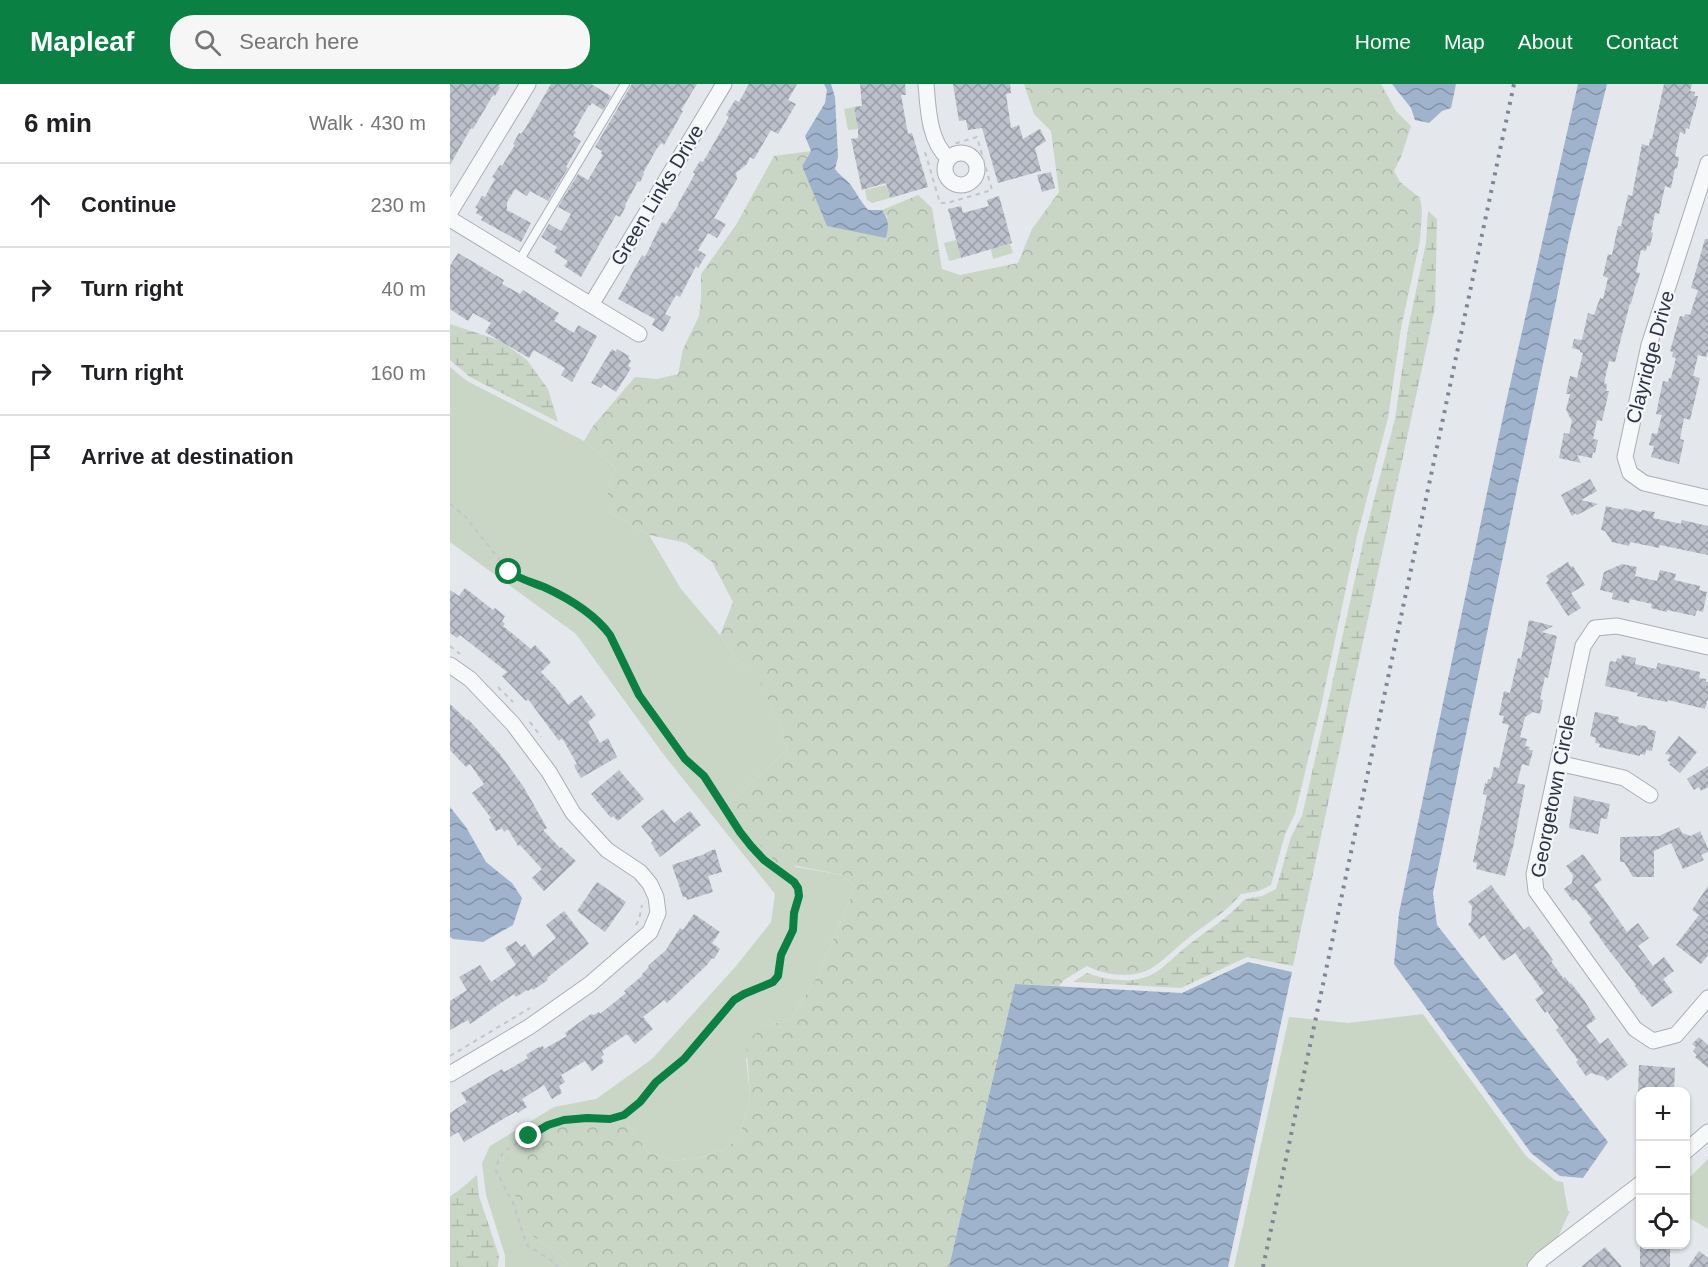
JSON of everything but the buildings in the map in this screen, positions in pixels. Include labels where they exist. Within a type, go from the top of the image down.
[{"type":"street","points":[[450,213],[528,84]]},
{"type":"street","name":"Green Links Drive","points":[[591,305],[723,84]]},
{"type":"street","points":[[926,84],[933,129],[939,150],[948,158]]},
{"type":"street","name":"Clayridge Drive","points":[[1708,163],[1649,345],[1625,457],[1630,473],[1644,483],[1708,498]]},
{"type":"street","points":[[450,219],[639,334]]},
{"type":"street","name":"Georgetown Circle","points":[[1708,647],[1617,626],[1595,628],[1583,646],[1534,874],[1536,891],[1635,1029],[1653,1041],[1676,1035],[1708,998]]},
{"type":"street","points":[[450,665],[470,679],[513,723],[549,772],[573,813],[608,849],[640,872],[657,897],[658,913],[650,932],[590,984],[529,1027],[450,1074]]},
{"type":"street","points":[[1558,763],[1624,778],[1650,795]]},
{"type":"street","points":[[1690,1147],[1708,1132]]},
{"type":"street","points":[[1535,1267],[1542,1259],[1636,1188]]},
{"type":"lane","points":[[519,261],[625,84]]},
{"type":"path","points":[[450,504],[465,516],[509,572],[519,579],[556,593],[594,617],[604,627],[639,695],[685,759],[704,776],[751,846],[764,860],[794,882],[798,888],[799,896],[794,913],[793,930],[781,955],[778,976],[773,982],[734,1000],[684,1059],[656,1082],[640,1102],[624,1115],[610,1119],[564,1120],[548,1125],[514,1144],[498,1161],[496,1171],[514,1205],[528,1246],[558,1267]]},
{"type":"path","points":[[450,646],[465,658]]},
{"type":"path","points":[[494,683],[514,703]]},
{"type":"path","points":[[528,719],[542,737]]},
{"type":"path","points":[[633,928],[639,920],[642,900]]},
{"type":"path","points":[[450,1056],[532,1006]]},
{"type":"green space","points":[[1024,84],[1381,84],[1396,111],[1411,126],[1394,171],[1400,182],[1420,198],[1422,210],[1420,241],[1401,328],[1388,418],[1357,536],[1321,706],[1295,814],[1285,834],[1271,885],[1259,891],[1241,894],[1222,913],[1146,971],[1116,975],[1087,966],[1064,980],[1059,986],[1015,984],[949,1267],[568,1267],[566,1261],[534,1237],[503,1169],[508,1157],[563,1123],[625,1121],[648,1152],[671,1161],[699,1158],[725,1149],[740,1137],[750,1095],[746,1042],[764,1026],[790,1020],[819,974],[855,887],[843,875],[776,862],[746,830],[733,800],[787,750],[782,731],[762,685],[736,658],[720,635],[733,602],[712,562],[686,543],[649,535],[608,511],[608,487],[616,468],[584,441],[593,426],[635,377],[657,379],[678,374],[683,349],[699,316],[701,274],[736,225],[774,156],[811,151],[802,166],[828,226],[888,218],[882,210],[918,195],[932,208],[942,269],[960,275],[1018,263],[1032,229],[1059,192],[1051,131],[1034,114]]},
{"type":"green space","points":[[854,107],[858,129],[848,130],[844,109]]},
{"type":"green space","points":[[886,185],[890,198],[872,203],[867,200],[865,190]]},
{"type":"green space","points":[[1428,211],[1437,219],[1435,308],[1293,966],[1247,957],[1181,988],[1073,982],[1087,973],[1119,980],[1144,978],[1151,975],[1225,918],[1245,899],[1262,896],[1276,889],[1291,837],[1302,816],[1364,538],[1395,419],[1408,329],[1426,243]]},
{"type":"green space","points":[[956,240],[961,258],[949,261],[944,243]]},
{"type":"green space","points":[[1010,244],[1013,253],[993,259],[991,249]]},
{"type":"green space","points":[[450,324],[501,341],[527,360],[548,389],[558,422],[470,377],[450,360]]},
{"type":"green space","points":[[450,367],[467,381],[584,441],[616,468],[608,487],[608,511],[649,535],[681,589],[720,635],[736,658],[762,684],[782,731],[787,750],[733,800],[796,867],[843,875],[855,887],[819,974],[790,1020],[764,1026],[746,1059],[750,1095],[740,1137],[725,1149],[699,1158],[671,1161],[648,1152],[625,1121],[610,1123],[534,1237],[566,1261],[568,1267],[505,1267],[505,1255],[486,1195],[482,1163],[490,1146],[554,1107],[596,1099],[652,1059],[737,965],[771,922],[775,894],[664,755],[576,634],[450,542]]},
{"type":"green space","points":[[1423,1014],[1526,1156],[1556,1181],[1563,1182],[1568,1211],[1570,1211],[1557,1239],[1537,1254],[1525,1267],[1234,1267],[1289,1017],[1348,1023]]},
{"type":"green space","points":[[1708,1159],[1708,1229],[1690,1218],[1690,1177]]},
{"type":"green space","points":[[477,1175],[479,1196],[499,1256],[498,1267],[450,1267],[450,1196]]},
{"type":"water","points":[[824,84],[831,84],[835,97],[838,157],[835,169],[850,184],[868,210],[882,210],[888,223],[886,238],[827,226],[802,166],[811,151],[805,136],[825,103],[827,90]]},
{"type":"water","points":[[1392,84],[1456,84],[1451,108],[1442,111],[1429,123],[1415,120],[1411,108]]},
{"type":"water","points":[[1578,84],[1607,84],[1570,234],[1433,893],[1437,925],[1608,1142],[1583,1178],[1560,1176],[1531,1153],[1394,964],[1399,913],[1505,407]]},
{"type":"water","points":[[450,807],[466,827],[486,862],[512,883],[522,898],[513,925],[483,942],[450,937]]},
{"type":"water","points":[[1248,962],[1292,972],[1228,1267],[949,1267],[1015,984],[1182,993]]},
{"type":"railway","points":[[1263,1267],[1514,84]]},
{"type":"route","points":[[509,572],[519,579],[541,586],[577,605],[604,627],[639,695],[685,759],[704,776],[751,846],[764,860],[794,882],[799,896],[794,913],[793,930],[781,955],[778,976],[773,982],[734,1000],[684,1059],[656,1082],[640,1102],[624,1115],[610,1119],[564,1120],[548,1125],[529,1136]]}]
